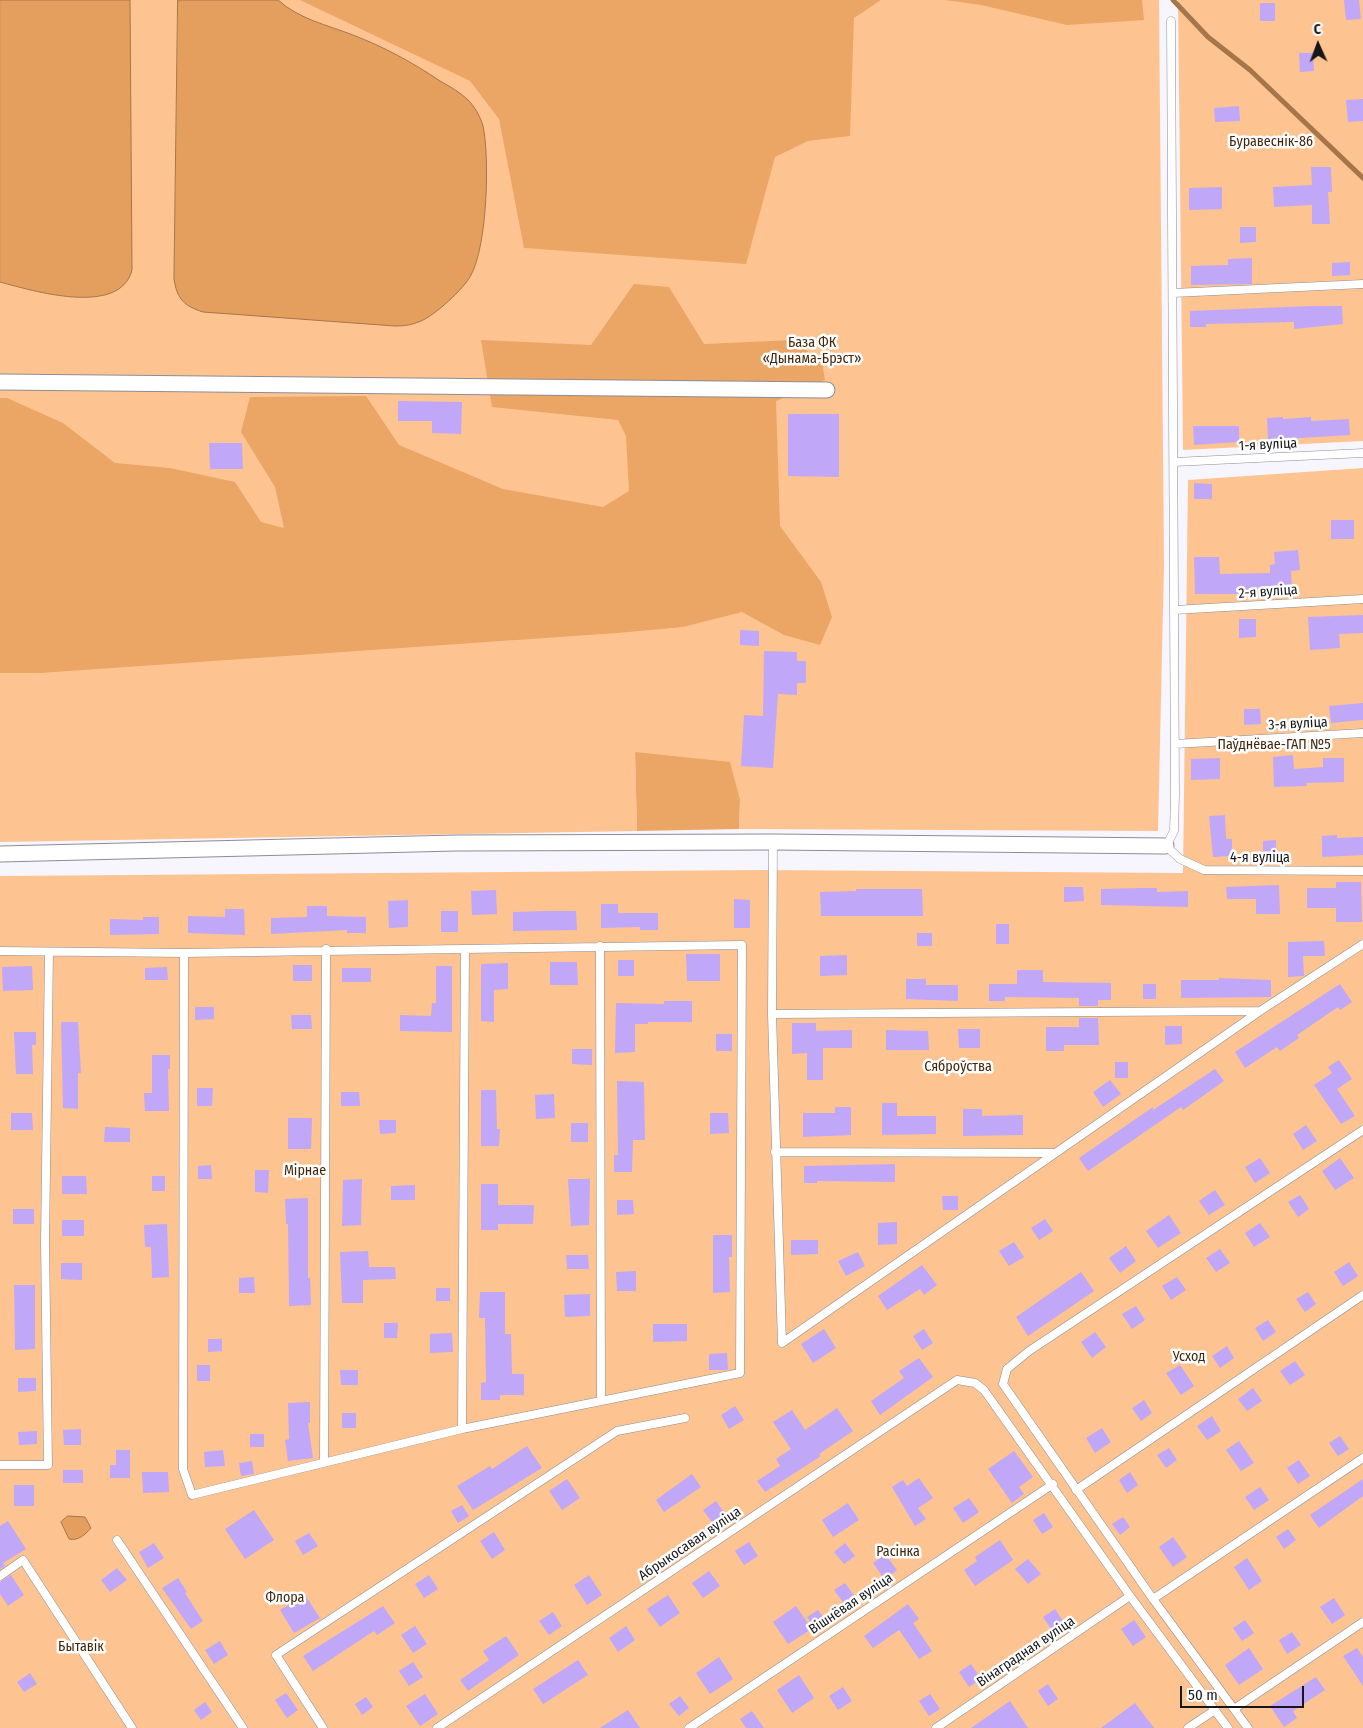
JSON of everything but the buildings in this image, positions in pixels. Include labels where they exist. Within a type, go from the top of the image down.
[{"type":"street","points":[[0,382],[827,390]]},
{"type":"street","points":[[0,854],[456,843],[773,842],[1166,846]]},
{"type":"lane","points":[[1166,846],[1174,831],[1175,744],[1171,21]]},
{"type":"lane","points":[[1173,293],[1363,284]]},
{"type":"lane","name":"1-я вуліца","points":[[1174,462],[1363,452]]},
{"type":"lane","name":"2-я вуліца","points":[[1174,610],[1363,599]]},
{"type":"lane","name":"3-я вуліца","points":[[1175,744],[1363,733]]},
{"type":"lane","points":[[773,842],[772,1014],[782,1343],[1260,1011],[1363,944]]},
{"type":"lane","name":"4-я вуліца","points":[[1166,846],[1180,859],[1204,870],[1363,871]]},
{"type":"lane","points":[[0,951],[184,953],[326,949],[742,945],[740,1374],[462,1429],[192,1495],[183,1469],[184,953]]},
{"type":"lane","points":[[600,946],[601,1400]]},
{"type":"lane","points":[[324,1462],[326,949]]},
{"type":"lane","points":[[462,1429],[464,949]]},
{"type":"lane","points":[[0,1465],[48,1465],[45,1242],[49,952]]},
{"type":"lane","points":[[772,1014],[1260,1011]]},
{"type":"lane","points":[[1248,1728],[1153,1599],[1003,1384],[1007,1369],[1029,1351],[1363,1130]]},
{"type":"lane","points":[[775,1152],[1054,1153]]},
{"type":"lane","points":[[1076,1490],[1363,1295]]},
{"type":"lane","name":"Абрыкосавая вуліца","points":[[437,1728],[957,1380],[975,1383],[984,1390],[1053,1484]]},
{"type":"lane","points":[[323,1728],[276,1655],[617,1431],[685,1418]]},
{"type":"lane","points":[[1153,1599],[1363,1458]]},
{"type":"lane","points":[[1053,1484],[1130,1596],[1228,1728]]},
{"type":"lane","name":"Вішнёвая вуліца","points":[[689,1728],[1053,1484]]},
{"type":"lane","points":[[117,1540],[243,1728]]},
{"type":"lane","points":[[0,1576],[23,1560],[132,1728]]},
{"type":"lane","name":"Вінаградная вуліца","points":[[936,1728],[1130,1596]]},
{"type":"lane","points":[[1234,1708],[1363,1622]]},
{"type":"lane","points":[[1188,1728],[1215,1710]]},
{"type":"green space","name":"База ФК «Дынама-Брэст»","points":[[0,0],[1159,0],[1164,564],[1158,831],[739,829],[740,800],[635,753],[637,831],[0,842]]},
{"type":"green space","name":"Буравеснік-86","points":[[1178,0],[1363,0],[1363,441],[1183,450]]},
{"type":"green space","points":[[1363,468],[1363,1728],[0,1728],[0,876],[763,870],[1183,873],[1188,480]]},
{"type":"shaded area","points":[[0,0],[130,0],[132,270],[124,284],[111,293],[94,297],[53,295],[0,282]]},
{"type":"shaded area","points":[[178,0],[278,0],[304,17],[353,35],[398,55],[454,89],[471,103],[482,122],[485,141],[486,202],[484,224],[481,244],[471,275],[449,301],[421,321],[395,326],[203,312],[182,301],[177,292],[174,279]]},
{"type":"shaded area","points":[[300,0],[881,0],[854,18],[850,136],[808,141],[775,157],[746,264],[524,248],[499,119],[470,81]]},
{"type":"shaded area","points":[[945,0],[1142,0],[1144,20],[1067,25],[981,5]]},
{"type":"shaded area","points":[[634,284],[669,287],[704,344],[793,340],[822,362],[825,380],[776,401],[780,526],[821,582],[832,617],[820,645],[784,635],[742,612],[683,627],[617,633],[40,673],[0,673],[0,398],[7,398],[63,423],[115,463],[170,468],[235,482],[261,522],[284,528],[275,487],[241,432],[250,397],[366,396],[399,445],[503,489],[603,507],[629,491],[626,436],[618,420],[492,407],[481,340],[591,345]]},
{"type":"shaded area","points":[[635,752],[730,762],[740,800],[739,829],[637,831]]},
{"type":"shaded area","points":[[68,1516],[85,1517],[91,1528],[81,1537],[69,1539],[61,1522]]},
{"type":"waterway","points":[[1173,0],[1208,37],[1250,70],[1363,178]]},
{"type":"park label","name":"Паўднёвае-ГАП №5","points":[[1274,745]]},
{"type":"park label","name":"Сяброўства","points":[[958,1067]]},
{"type":"park label","name":"Мірнае","points":[[305,1171]]},
{"type":"park label","name":"Усход","points":[[1189,1357]]},
{"type":"park label","name":"Расінка","points":[[898,1552]]},
{"type":"park label","name":"Флора","points":[[285,1598]]},
{"type":"park label","name":"Бытавік","points":[[81,1647]]}]
